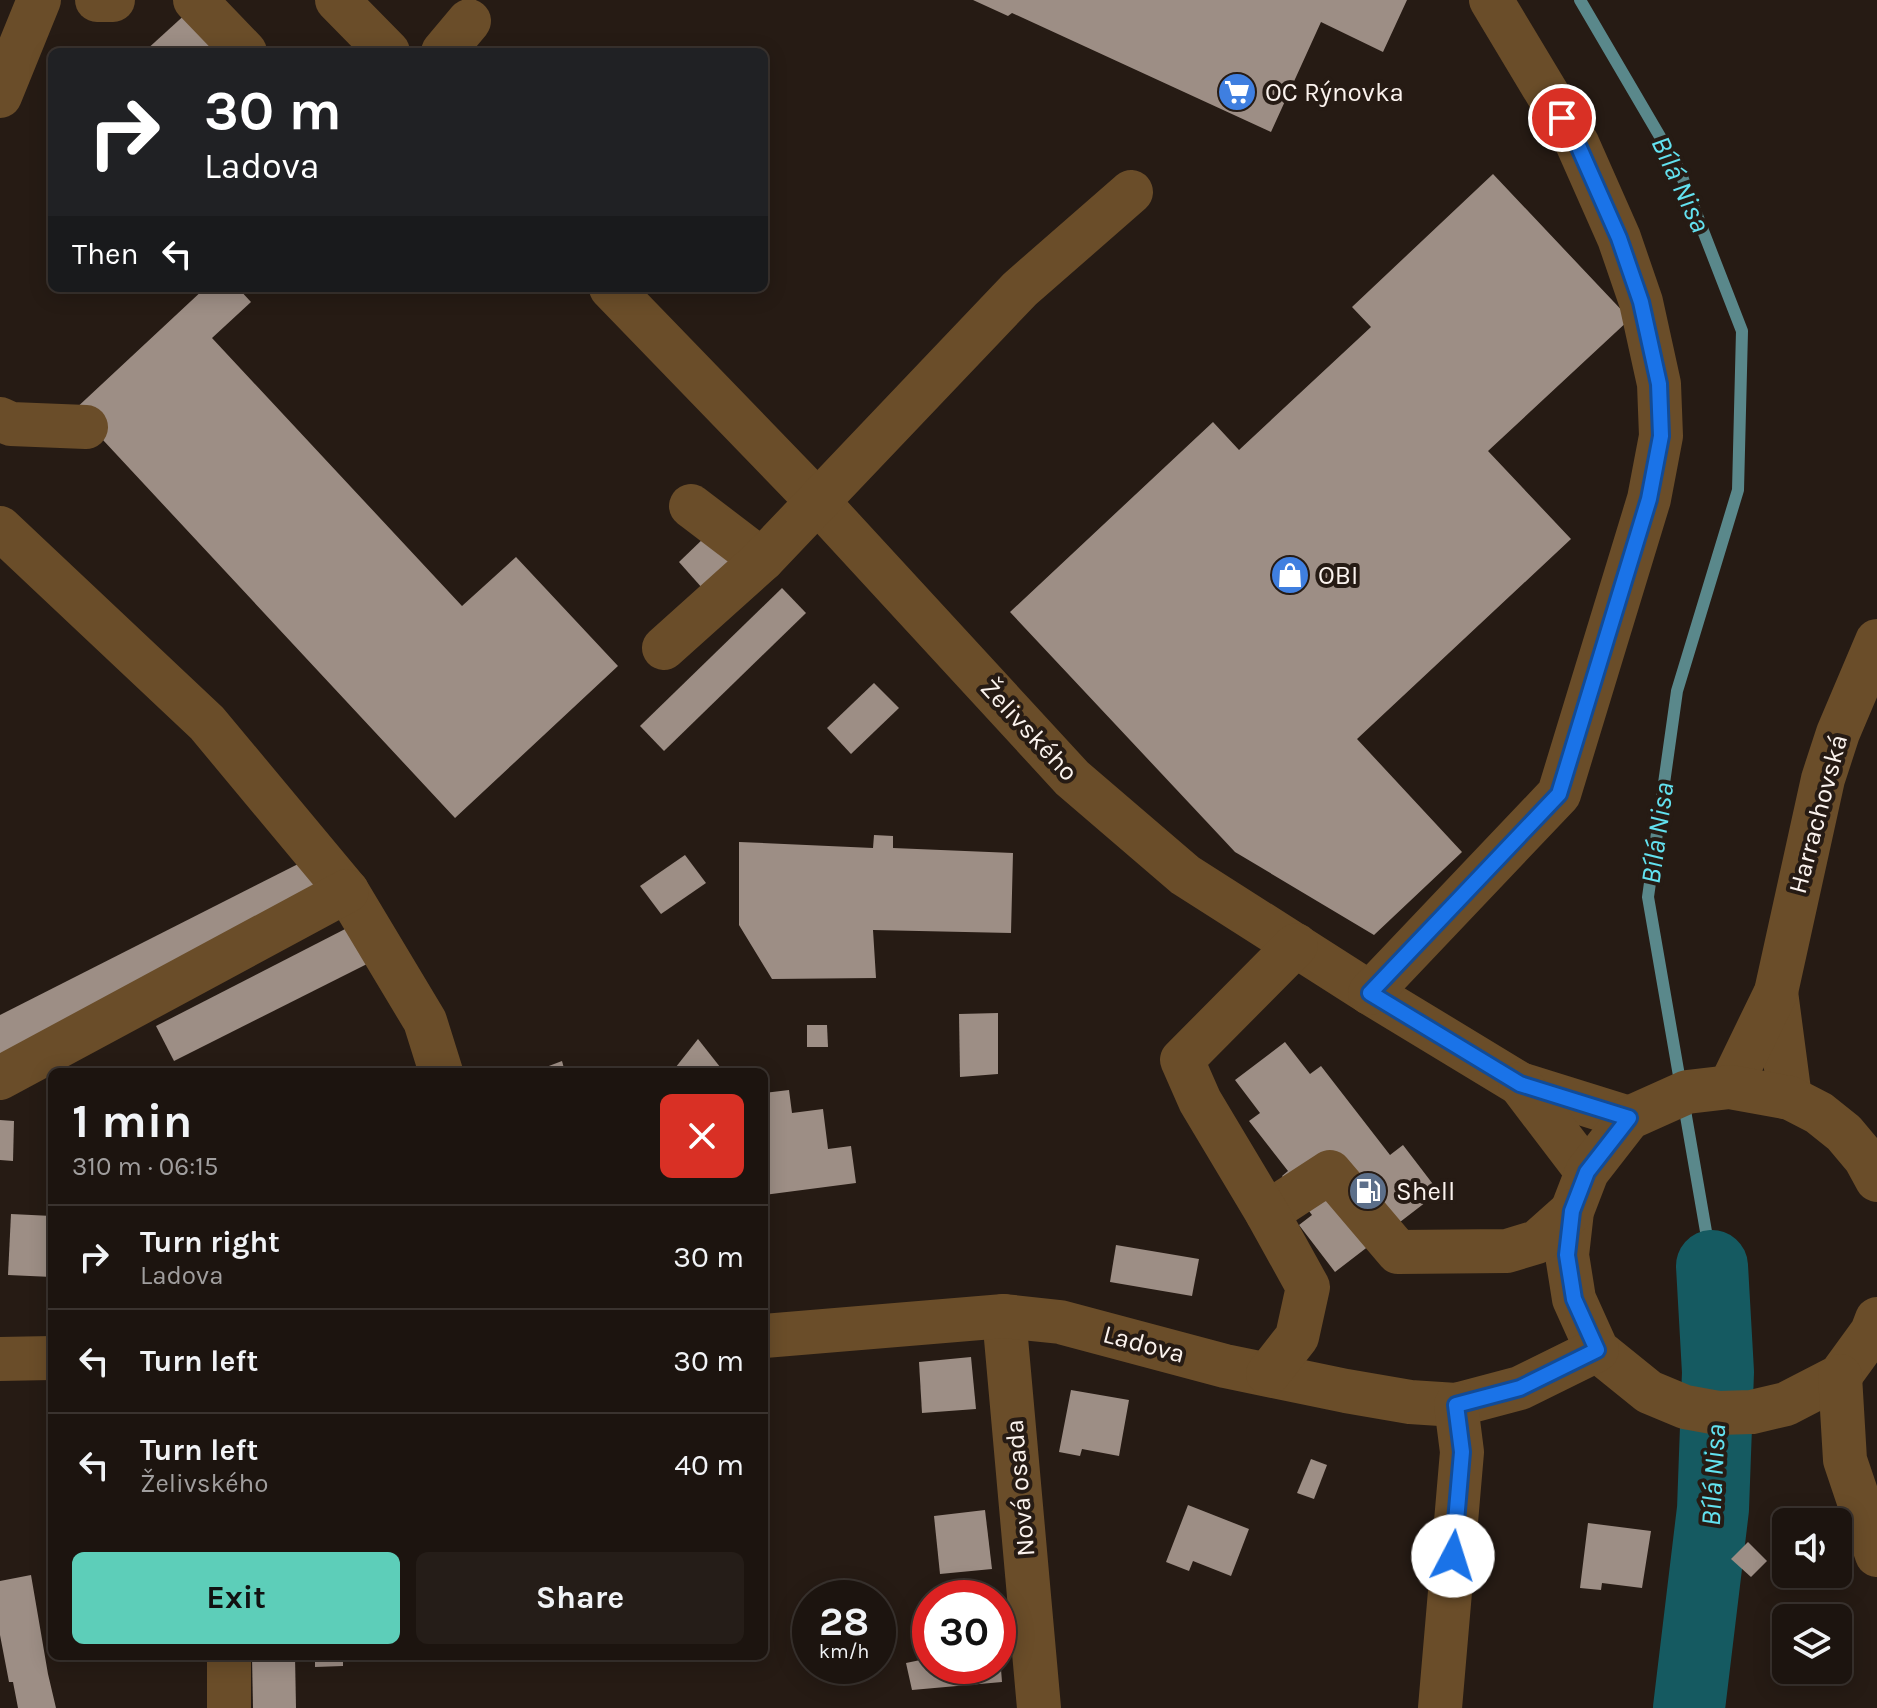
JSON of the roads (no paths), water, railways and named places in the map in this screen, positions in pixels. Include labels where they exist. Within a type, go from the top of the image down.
[{"type":"street","points":[[0,96],[39,0]]},
{"type":"street","points":[[97,0],[113,0]]},
{"type":"street","points":[[195,0],[241,48]]},
{"type":"street","points":[[337,0],[384,48]]},
{"type":"street","points":[[1370,993],[1559,794],[1649,499],[1661,436],[1659,384],[1641,302],[1619,238],[1577,143],[1491,0]]},
{"type":"street","points":[[664,648],[762,560],[1020,289],[1131,192]]},
{"type":"street","name":"Želivského","points":[[615,292],[817,501],[1072,778],[1185,875],[1520,1084],[1639,1113]]},
{"type":"street","points":[[0,419],[11,424],[86,427]]},
{"type":"street","points":[[691,506],[762,560]]},
{"type":"street","points":[[0,528],[207,723],[347,891],[425,1021],[440,1068]]},
{"type":"street","name":"Harrachovská","points":[[1730,1087],[1776,992],[1823,779],[1838,733],[1877,641]]},
{"type":"street","points":[[0,1078],[347,891]]},
{"type":"street","points":[[1268,1374],[1297,1337],[1308,1287],[1200,1101],[1182,1060],[1296,945]]},
{"type":"street","name":"Harrachovská","points":[[1776,992],[1790,1098]]},
{"type":"street","name":"Želivského","points":[[1520,1084],[1579,1192]]},
{"type":"street","points":[[1267,1213],[1330,1172],[1398,1252],[1507,1251],[1537,1242],[1639,1113],[1687,1092],[1730,1087],[1790,1098],[1827,1119],[1844,1133],[1873,1167]]},
{"type":"street","points":[[1579,1192],[1567,1255],[1574,1299],[1597,1350],[1649,1392],[1685,1407],[1718,1413],[1769,1408],[1840,1376],[1872,1332],[1877,1319]]},
{"type":"street","points":[[1520,1388],[1574,1299]]},
{"type":"street","name":"Ladova","points":[[768,1336],[1004,1316],[1060,1322],[1268,1374],[1410,1402],[1456,1405],[1520,1388],[1597,1350]]},
{"type":"street","name":"Nová osada","points":[[1004,1316],[1039,1708]]},
{"type":"street","points":[[0,1359],[48,1358]]},
{"type":"street","points":[[1840,1376],[1845,1460],[1877,1555]]},
{"type":"street","points":[[1440,1708],[1462,1452],[1456,1405]]},
{"type":"street","points":[[1769,1408],[1845,1460]]},
{"type":"street","points":[[229,1660],[229,1708]]},
{"type":"waterway","name":"Bílá Nisa","points":[[1580,0],[1679,169],[1742,331],[1738,490],[1677,691],[1648,897],[1712,1266]]},
{"type":"waterway","name":"Bílá Nisa","points":[[1689,1708],[1713,1509],[1718,1372],[1712,1266]]},
{"type":"place","name":"OC Rýnovka","points":[[1237,92]]},
{"type":"place","name":"OBI","points":[[1290,575]]},
{"type":"place","name":"Shell","points":[[1368,1191]]}]
